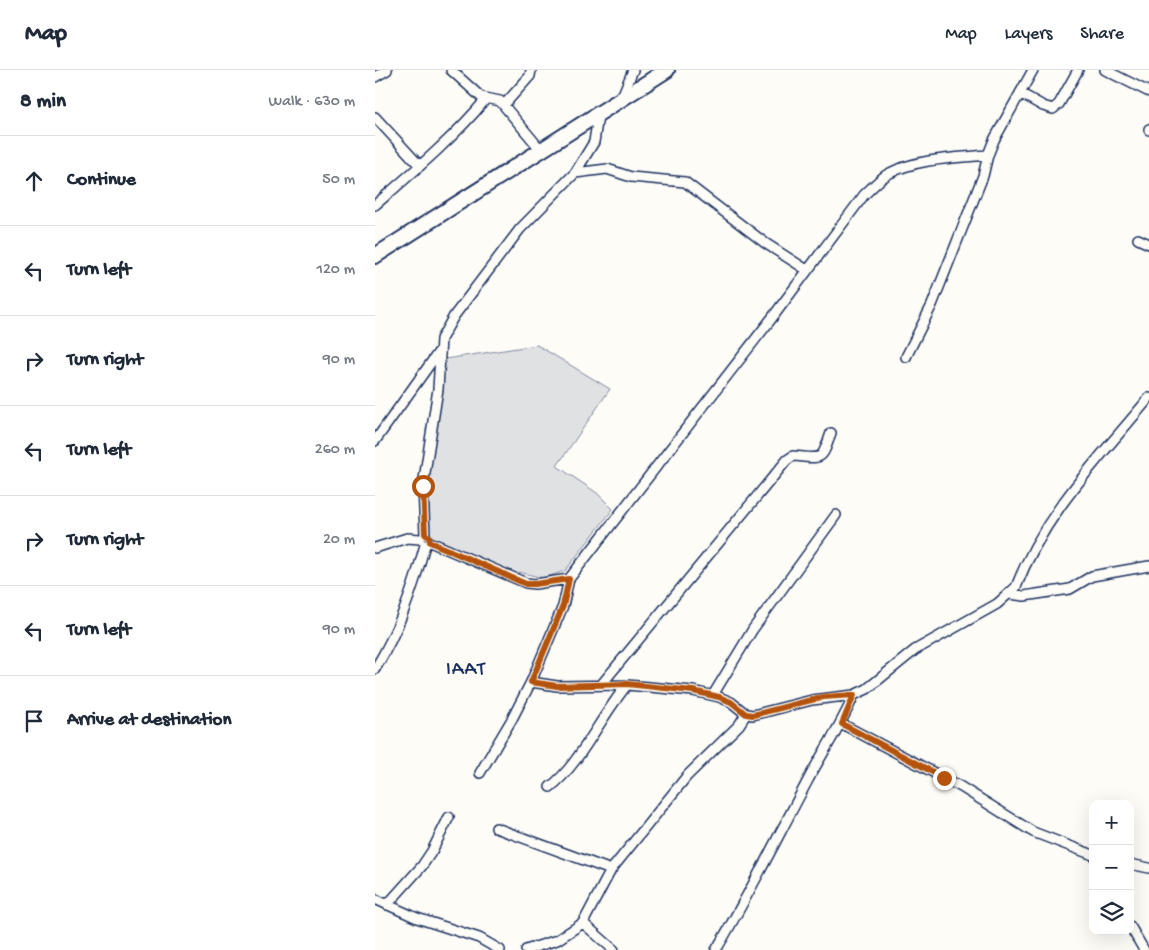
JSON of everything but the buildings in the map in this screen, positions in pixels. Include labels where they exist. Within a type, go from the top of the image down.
[{"type":"main road","points":[[375,256],[541,150],[598,116],[667,70]]},
{"type":"street","points":[[375,77],[387,70]]},
{"type":"street","points":[[451,70],[475,92],[486,99],[498,99],[541,150]]},
{"type":"street","points":[[504,105],[530,76],[531,70]]},
{"type":"street","points":[[621,100],[633,70]]},
{"type":"street","points":[[906,357],[932,305],[983,176],[994,140],[1033,70]]},
{"type":"street","points":[[1020,93],[1043,106],[1053,109],[1059,104],[1078,70]]},
{"type":"street","points":[[1105,70],[1149,92]]},
{"type":"street","points":[[375,205],[403,183],[472,116],[486,99]]},
{"type":"street","points":[[375,116],[420,166]]},
{"type":"street","points":[[375,669],[396,632],[411,596],[425,540],[423,486],[438,389],[441,339],[454,316],[521,230],[575,173],[594,142],[598,116]]},
{"type":"street","points":[[480,773],[513,719],[531,682],[563,606],[569,579],[640,490],[864,195],[888,174],[928,162],[988,155]]},
{"type":"street","points":[[575,173],[607,169],[631,177],[685,182],[765,243],[807,270]]},
{"type":"street","points":[[1138,239],[1149,244]]},
{"type":"street","points":[[375,441],[440,350]]},
{"type":"street","points":[[531,682],[557,686],[627,684],[667,687],[713,695],[731,702],[746,714],[759,714],[823,697],[854,695],[867,689],[915,650],[997,604],[1010,594],[1016,587],[1047,524],[1075,486],[1149,398]]},
{"type":"street","points":[[601,685],[787,460],[793,456],[807,459],[820,456],[825,452],[831,433]]},
{"type":"street","points":[[713,695],[753,628],[836,515]]},
{"type":"street","points":[[375,548],[402,539],[425,540],[526,584],[569,579]]},
{"type":"street","points":[[1010,594],[1024,596],[1070,589],[1092,576],[1149,566]]},
{"type":"street","points":[[550,787],[564,774],[613,701],[627,684]]},
{"type":"street","points":[[716,950],[751,891],[808,780],[842,724],[854,695]]},
{"type":"street","points":[[526,950],[557,940],[583,923],[611,870],[687,776],[739,725],[746,714]]},
{"type":"street","points":[[842,724],[961,787],[1033,832],[1089,853]]},
{"type":"street","points":[[387,905],[422,866],[432,851],[449,817]]},
{"type":"street","points":[[496,828],[611,870]]},
{"type":"street","points":[[1134,865],[1149,868]]},
{"type":"street","points":[[375,899],[417,918],[479,938],[500,950]]},
{"type":"street","points":[[583,923],[614,950]]},
{"type":"street","points":[[1134,933],[1144,950]]},
{"type":"shaded area","points":[[537,345],[610,389],[557,466],[597,493],[613,509],[565,571],[543,578],[519,572],[518,579],[431,537],[424,506],[445,359]]},
{"type":"district","name":"IAAT","points":[[466,670]]},
{"type":"route","points":[[423,486],[425,534],[431,539],[430,542],[443,546],[526,584],[569,579],[563,606],[531,682],[557,686],[627,684],[667,687],[713,695],[731,702],[746,714],[753,715],[823,697],[854,695],[842,724],[944,778]]}]
